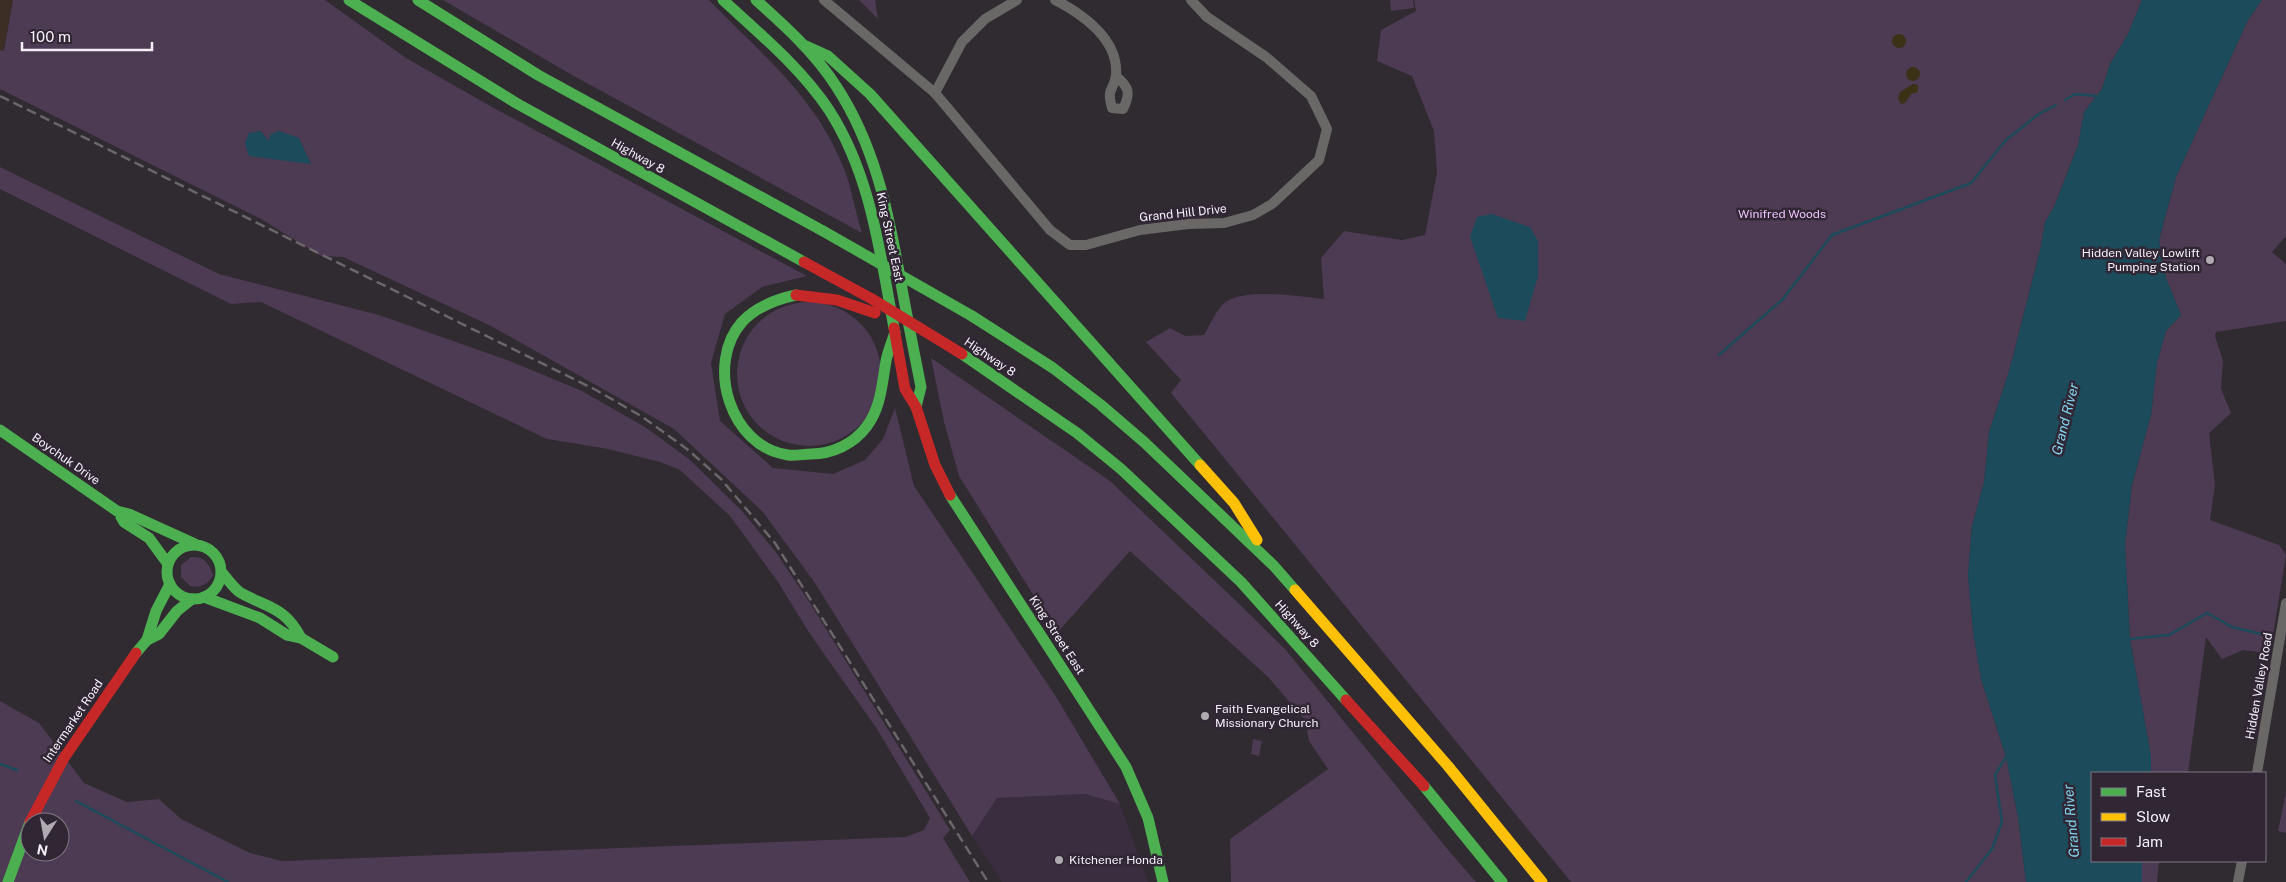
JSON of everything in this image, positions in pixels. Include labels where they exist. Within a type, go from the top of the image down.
[{"type":"main road","name":"Highway 8","points":[[349,0],[413,43],[523,108],[872,299],[962,354],[1077,433],[1121,468],[1241,582],[1426,789],[1502,882]]},
{"type":"main road","name":"Highway 8","points":[[418,0],[538,75],[823,231],[972,316],[1053,368],[1101,405],[1144,442],[1274,566],[1448,766],[1542,882]]},
{"type":"main road","name":"King Street East","points":[[723,0],[809,84],[829,111],[846,142],[860,172],[876,227],[905,389],[916,407],[935,465],[950,496],[1126,767],[1148,818],[1163,882]]},
{"type":"main road","name":"King Street East","points":[[756,0],[806,46],[832,79],[851,110],[872,153],[881,182],[921,387],[916,407]]},
{"type":"main road","points":[[806,46],[828,56],[870,94],[919,147],[1234,503],[1274,566]]},
{"type":"main road","points":[[895,332],[886,360],[882,398],[867,427],[834,451],[809,456],[779,453],[764,446],[752,437],[733,415],[724,387],[724,372],[726,355],[739,327],[751,314],[765,304],[796,295],[818,296],[855,304],[941,349],[962,354]]},
{"type":"main road","name":"Boychuk Drive","points":[[0,430],[117,511],[129,514],[195,544]]},
{"type":"main road","name":"Boychuk Drive","points":[[117,511],[124,522],[154,542],[168,564]]},
{"type":"main road","points":[[195,544],[205,547],[214,553],[220,562],[222,573],[219,583],[213,592],[204,597],[192,599],[182,596],[170,584],[168,564],[178,550],[195,544]]},
{"type":"main road","points":[[222,573],[239,592],[270,606],[284,615],[294,624],[301,638]]},
{"type":"main road","name":"Intermarket Road","points":[[35,812],[44,792],[68,752],[146,640],[148,628],[164,592],[170,584]]},
{"type":"main road","points":[[204,597],[247,612],[287,635],[301,638],[333,657]]},
{"type":"main road","name":"Intermarket Road","points":[[146,640],[159,634],[177,611],[192,599]]},
{"type":"main road","name":"Intermarket Road","points":[[8,882],[20,849]]},
{"type":"street","name":"Grand Hill Drive","points":[[824,0],[935,93],[1050,230],[1070,244],[1086,245],[1140,230],[1188,224],[1224,223],[1253,216],[1272,204],[1319,160],[1327,129],[1311,96],[1266,57],[1207,17],[1191,0]]},
{"type":"street","points":[[935,93],[962,42],[985,19],[1017,0]]},
{"type":"street","points":[[1056,0],[1082,15],[1100,33],[1114,54],[1116,76]]},
{"type":"street","name":"Hidden Valley Road","points":[[2257,772],[2286,603]]},
{"type":"street","points":[[2238,882],[2242,862]]},
{"type":"shaded area","points":[[0,0],[13,0],[3,52],[0,50]]},
{"type":"shaded area","points":[[1085,794],[1120,804],[1148,882],[1002,882],[972,836],[997,798]]},
{"type":"green space","points":[[13,0],[325,0],[406,58],[492,107],[807,276],[762,287],[725,314],[711,363],[720,421],[773,468],[833,474],[865,460],[883,439],[895,408],[914,486],[1055,695],[1120,804],[1085,794],[997,798],[972,836],[815,583],[762,511],[674,429],[491,326],[343,257],[321,256],[261,219],[0,89],[0,50],[4,51]],"holes":[[[261,131],[268,141],[299,138],[311,164],[250,133]]]},
{"type":"green space","points":[[443,0],[709,0],[781,72],[813,111],[827,133],[843,166],[862,233],[572,75]]},
{"type":"green space","points":[[859,0],[875,0],[878,19]]},
{"type":"green space","points":[[1390,0],[1413,0],[1414,8],[1391,11]]},
{"type":"green space","name":"Winifred Woods","points":[[1414,0],[2142,0],[2128,34],[2110,64],[2102,89],[2084,112],[2078,145],[2054,207],[2045,222],[2041,246],[2010,368],[1989,432],[1984,482],[1972,526],[1968,575],[1973,631],[1981,679],[2006,757],[2018,817],[2026,882],[1571,882],[1171,393],[1181,380],[1146,342],[1170,328],[1185,336],[1204,335],[1222,305],[1231,299],[1242,296],[1271,294],[1324,299],[1321,258],[1344,231],[1402,240],[1425,235],[1437,173],[1434,131],[1412,76],[1377,61],[1381,30],[1416,11]],"holes":[[[1477,217],[1538,276],[1534,288]]]},
{"type":"green space","points":[[2262,0],[2286,0],[2286,236],[2272,252],[2286,264],[2286,321],[2216,332],[2215,336],[2223,361],[2221,389],[2231,413],[2209,433],[2215,485],[2210,520],[2279,545],[2286,555],[2270,654],[2243,650],[2222,659],[2206,637],[2188,772],[2151,772],[2151,756],[2130,639],[2125,544],[2132,485],[2151,415],[2157,363],[2166,331],[2181,315],[2166,278],[2159,240],[2176,177],[2248,20]]},
{"type":"green space","points":[[0,167],[219,274],[379,315],[510,361],[582,391],[645,427],[689,459],[742,511],[775,551],[810,603],[950,830],[943,838],[970,882],[0,882],[0,701],[39,723],[84,783],[127,802],[159,799],[181,819],[250,853],[282,861],[906,837],[924,830],[930,818],[877,729],[810,634],[778,582],[730,516],[680,470],[660,462],[608,449],[547,439],[261,302],[231,304],[0,189]]},
{"type":"green space","points":[[809,302],[837,307],[860,323],[876,346],[881,374],[876,402],[860,425],[837,441],[809,446],[781,441],[758,425],[742,402],[737,374],[742,346],[758,323],[781,307]]},
{"type":"green space","points":[[931,358],[1110,481],[1234,599],[1286,650],[1476,882],[1231,882],[1230,839],[1328,769],[1309,741],[1305,720],[1269,678],[1130,551],[1057,633],[959,476],[944,422]]},
{"type":"green space","points":[[191,557],[203,559],[208,564],[213,575],[209,581],[197,587],[190,586],[181,577],[181,565]]},
{"type":"green space","points":[[1253,739],[1262,741],[1259,756],[1251,754]]},
{"type":"green space","points":[[2286,792],[2286,833],[2278,831]]},
{"type":"green space","points":[[2142,862],[2159,862],[2157,882],[2142,882]]},
{"type":"sand","points":[[1899,34],[1904,36],[1906,41],[1904,46],[1899,48],[1894,46],[1892,41],[1894,36]]},
{"type":"sand","points":[[1913,67],[1918,69],[1920,74],[1918,79],[1913,81],[1908,79],[1906,74],[1908,69]]},
{"type":"sand","points":[[1913,84],[1918,85],[1918,92],[1911,94],[1905,103],[1901,104],[1898,99],[1900,92]]},
{"type":"water","name":"Grand River","points":[[2142,0],[2262,0],[2248,20],[2176,177],[2159,240],[2166,278],[2181,315],[2166,331],[2157,363],[2151,415],[2132,485],[2125,544],[2130,639],[2151,756],[2151,772],[2091,772],[2091,862],[2142,862],[2142,882],[2026,882],[2018,817],[2006,757],[1981,679],[1973,631],[1968,575],[1972,526],[1984,482],[1989,432],[2010,368],[2041,246],[2045,222],[2054,207],[2078,145],[2084,112],[2102,89],[2110,64],[2128,34]]},
{"type":"water","points":[[261,131],[268,141],[271,134],[279,131],[299,138],[311,164],[249,156],[245,143],[249,133]]},
{"type":"water","points":[[1492,214],[1530,227],[1538,241],[1538,276],[1525,321],[1498,318],[1470,237],[1477,217]]},
{"type":"waterway","points":[[2065,100],[2075,94],[2096,96]]},
{"type":"waterway","points":[[1719,355],[1783,299],[1832,235],[1971,183],[2006,140],[2039,114],[2056,105]]},
{"type":"waterway","points":[[2130,639],[2169,635],[2207,613],[2232,627],[2273,637]]},
{"type":"waterway","points":[[1966,882],[1992,849],[2002,822],[1995,775],[2006,757]]},
{"type":"waterway","points":[[0,764],[17,770]]},
{"type":"waterway","points":[[76,801],[228,882]]},
{"type":"railway","points":[[0,96],[596,390],[641,416],[687,449],[721,479],[775,543],[988,882]]},
{"type":"traffic: fast","points":[[349,0],[516,103],[804,262]]},
{"type":"traffic: fast","points":[[418,0],[538,75],[823,231]]},
{"type":"traffic: fast","points":[[723,0],[806,80],[829,110],[843,135],[855,161],[872,215],[894,328]]},
{"type":"traffic: fast","points":[[756,0],[799,40],[828,74],[849,109],[871,156],[891,231],[921,387],[916,407]]},
{"type":"traffic: fast","points":[[806,46],[828,56],[870,94],[1200,465]]},
{"type":"traffic: fast","points":[[823,231],[972,316]]},
{"type":"traffic: fast","points":[[796,295],[767,304],[742,322],[731,339],[725,359],[725,380],[729,401],[738,420],[751,437],[768,449],[788,455],[819,454],[842,447],[856,438],[872,419],[875,411],[887,357],[895,332]]},
{"type":"traffic: fast","points":[[972,316],[1053,368],[1101,405],[1144,442],[1274,566],[1295,590]]},
{"type":"traffic: fast","points":[[962,354],[1077,433],[1121,469],[1241,582],[1346,700]]},
{"type":"traffic: fast","points":[[0,430],[117,511],[129,514],[195,544]]},
{"type":"traffic: fast","points":[[950,495],[1126,767],[1148,818],[1163,882]]},
{"type":"traffic: fast","points":[[121,517],[124,522],[149,538],[168,564]]},
{"type":"traffic: fast","points":[[189,545],[199,545],[213,553],[219,562],[221,572],[219,582],[213,591],[199,599],[189,599],[179,594],[172,587],[167,577],[167,567],[172,557],[179,550],[189,545]]},
{"type":"traffic: fast","points":[[222,573],[238,591],[282,614],[289,620],[301,638]]},
{"type":"traffic: fast","points":[[147,640],[156,611],[170,584]]},
{"type":"traffic: fast","points":[[204,597],[260,618],[287,635],[301,638],[333,657]]},
{"type":"traffic: fast","points":[[136,653],[147,640],[159,634],[177,611],[192,599]]},
{"type":"traffic: fast","points":[[1424,786],[1502,882]]},
{"type":"traffic: fast","points":[[8,882],[20,849]]},
{"type":"traffic: slow","points":[[1200,465],[1234,503],[1257,540]]},
{"type":"traffic: slow","points":[[1295,590],[1448,766],[1542,882]]},
{"type":"traffic: jam","points":[[804,262],[872,299],[962,354]]},
{"type":"traffic: jam","points":[[796,295],[837,300],[875,313]]},
{"type":"traffic: jam","points":[[894,328],[905,389],[916,407],[935,465],[950,495]]},
{"type":"traffic: jam","points":[[35,812],[64,758],[136,653]]},
{"type":"traffic: jam","points":[[1346,700],[1424,786]]},
{"type":"place","name":"Hidden Valley Lowlift Pumping Station","points":[[2210,260]]},
{"type":"place","name":"Faith Evangelical Missionary Church","points":[[1205,716]]},
{"type":"place","name":"Kitchener Honda","points":[[1059,860]]}]
